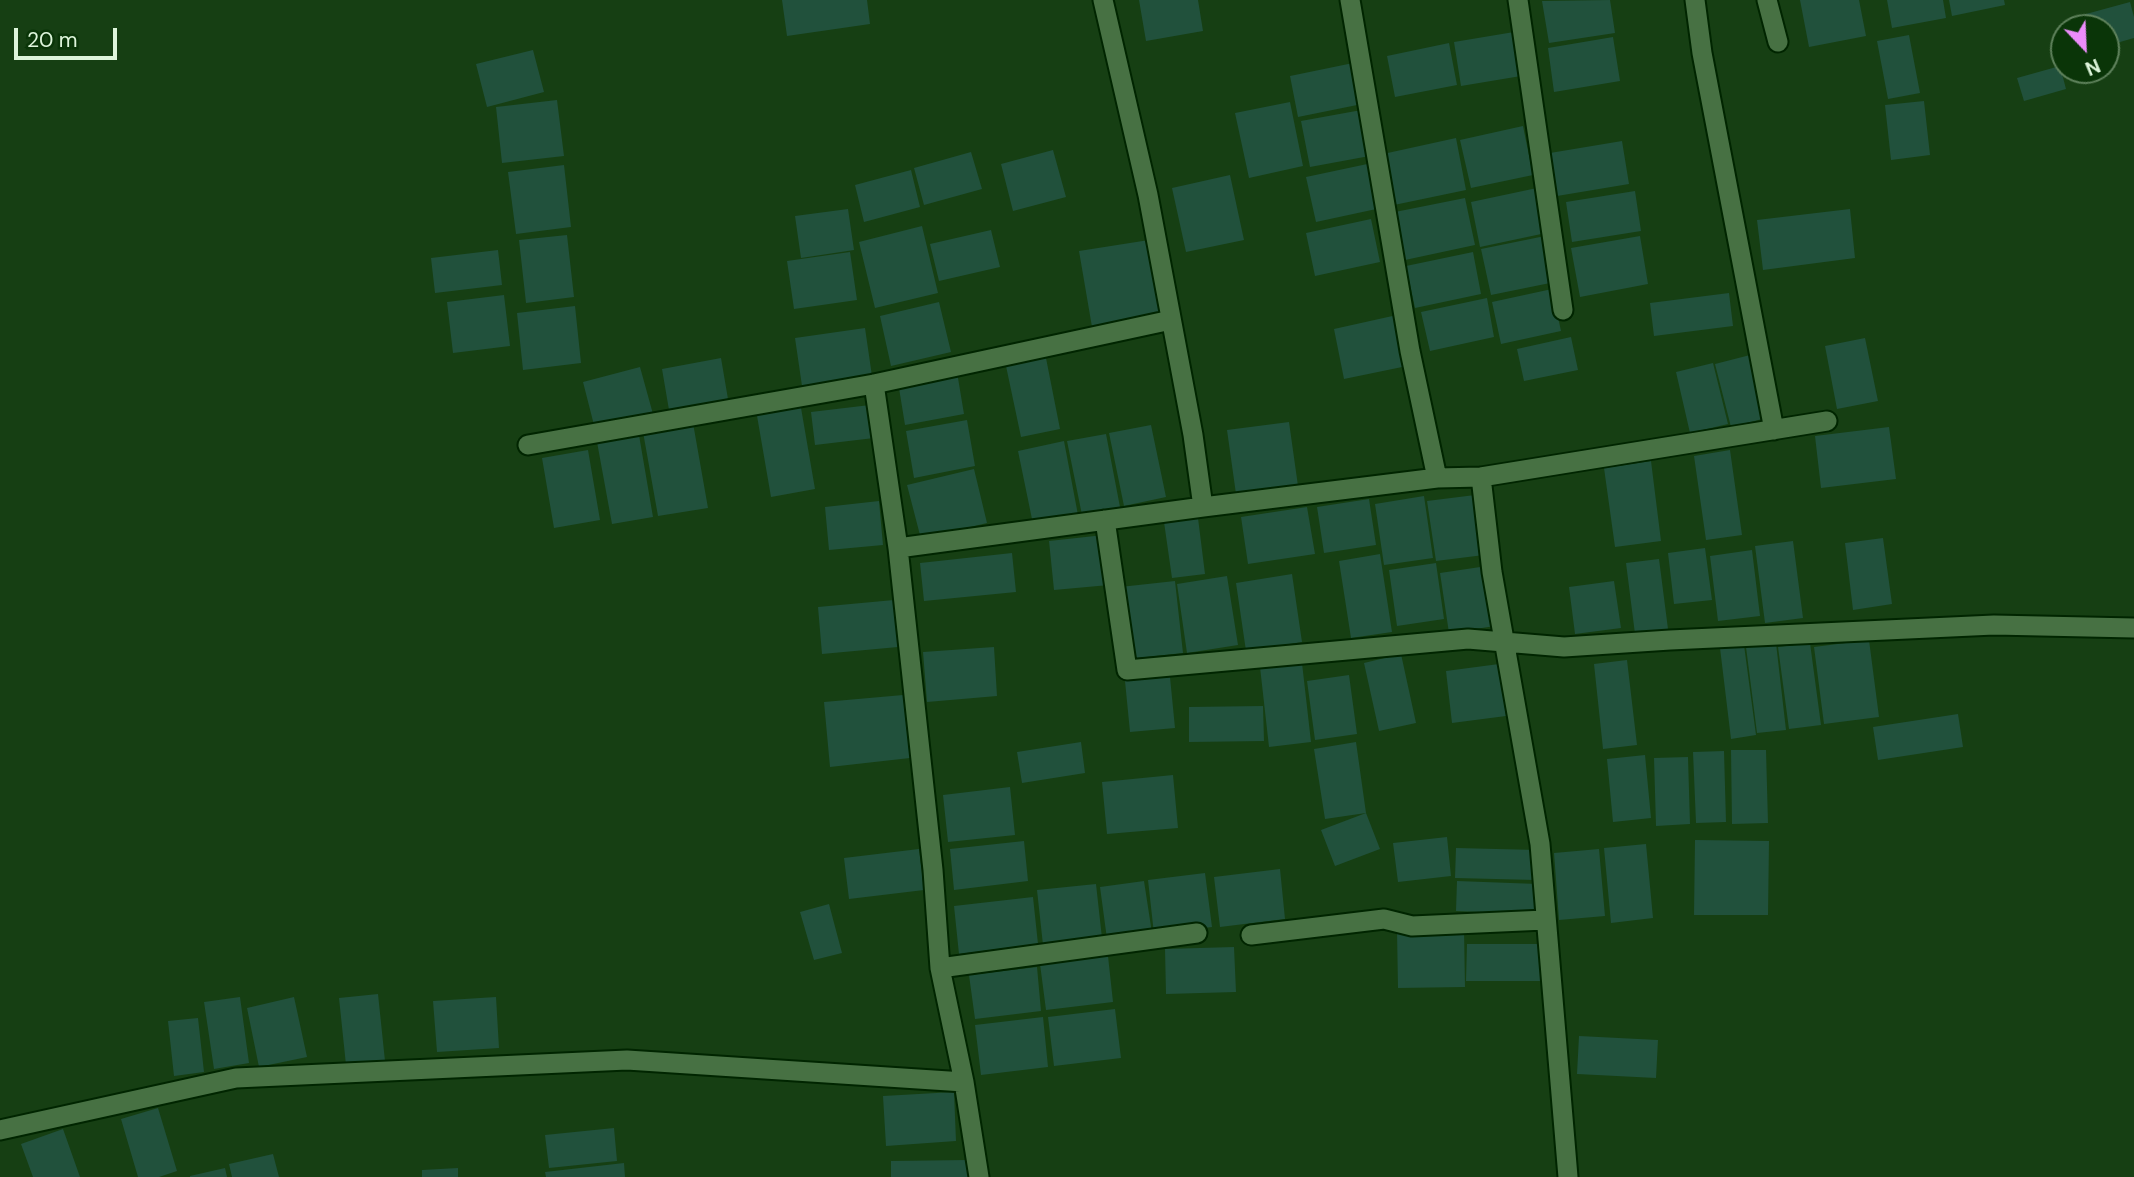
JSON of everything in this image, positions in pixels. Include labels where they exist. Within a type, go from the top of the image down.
[{"type":"street","points":[[1103,0],[1148,195],[1203,506]]},
{"type":"street","points":[[1350,0],[1410,351],[1437,478]]},
{"type":"street","points":[[1518,0],[1563,310]]},
{"type":"street","points":[[1695,0],[1702,53],[1774,430]]},
{"type":"street","points":[[1767,0],[1778,42]]},
{"type":"street","points":[[528,445],[874,384],[1171,320]]},
{"type":"street","points":[[874,384],[898,548],[933,870],[940,968],[964,1082],[979,1177]]},
{"type":"street","points":[[898,548],[1203,506],[1437,478],[1481,477],[1827,421]]},
{"type":"street","points":[[1481,477],[1492,572],[1540,844],[1568,1177]]},
{"type":"street","points":[[1105,520],[1127,670],[1468,639],[1564,648],[1670,640],[1994,625],[2134,628]]},
{"type":"street","points":[[1251,935],[1384,919],[1412,926],[1545,920]]},
{"type":"street","points":[[940,968],[1197,933]]},
{"type":"street","points":[[0,1130],[236,1078],[627,1060],[964,1082]]},
{"type":"building","points":[[782,0],[867,0],[870,24],[787,36]]},
{"type":"building","points":[[1139,0],[1198,0],[1203,31],[1146,41]]},
{"type":"building","points":[[1610,0],[1615,33],[1549,43],[1542,1]]},
{"type":"building","points":[[1800,0],[1859,0],[1866,36],[1809,47]]},
{"type":"building","points":[[1887,0],[1943,0],[1946,18],[1892,28]]},
{"type":"building","points":[[1949,0],[2004,0],[2005,5],[1952,16]]},
{"type":"building","points":[[2130,2],[2134,17],[2134,38],[2120,42],[2120,14],[2086,14]]},
{"type":"building","points":[[1520,31],[1527,75],[1461,86],[1454,42]]},
{"type":"building","points":[[1909,35],[1920,93],[1888,99],[1877,41]]},
{"type":"building","points":[[1613,37],[1620,81],[1554,92],[1548,48]]},
{"type":"building","points":[[1449,43],[1457,85],[1395,97],[1387,56]]},
{"type":"building","points":[[533,50],[544,92],[487,107],[476,64]]},
{"type":"building","points":[[1358,62],[1367,103],[1298,117],[1290,76]]},
{"type":"building","points":[[2050,69],[2050,84],[2065,84],[2066,89],[2024,101],[2017,78]]},
{"type":"building","points":[[557,100],[564,156],[502,163],[496,107]]},
{"type":"building","points":[[1924,101],[1930,155],[1891,160],[1885,105]]},
{"type":"building","points":[[1290,102],[1303,166],[1249,178],[1235,113]]},
{"type":"building","points":[[1367,109],[1375,155],[1310,167],[1301,121]]},
{"type":"building","points":[[1523,126],[1533,175],[1471,188],[1460,140]]},
{"type":"building","points":[[1456,138],[1466,190],[1394,205],[1383,154]]},
{"type":"building","points":[[1622,141],[1629,184],[1557,196],[1550,153]]},
{"type":"building","points":[[1053,150],[1066,197],[1013,211],[1001,164]]},
{"type":"building","points":[[971,152],[982,189],[924,205],[914,168]]},
{"type":"building","points":[[1372,163],[1381,208],[1316,222],[1306,177]]},
{"type":"building","points":[[564,165],[571,227],[516,234],[508,172]]},
{"type":"building","points":[[911,170],[920,207],[864,222],[855,185]]},
{"type":"building","points":[[1230,175],[1244,240],[1186,252],[1172,188]]},
{"type":"building","points":[[1537,188],[1546,233],[1480,247],[1471,202]]},
{"type":"building","points":[[1635,191],[1641,231],[1572,242],[1566,202]]},
{"type":"building","points":[[1465,198],[1475,245],[1405,260],[1395,212]]},
{"type":"building","points":[[848,209],[854,250],[801,258],[795,216]]},
{"type":"building","points":[[1850,209],[1855,258],[1763,270],[1757,220]]},
{"type":"building","points":[[1371,219],[1380,262],[1315,276],[1306,233]]},
{"type":"building","points":[[922,226],[938,293],[875,308],[859,242]]},
{"type":"building","points":[[991,230],[1000,267],[939,281],[930,244]]},
{"type":"building","points":[[567,235],[574,297],[526,303],[519,240]]},
{"type":"building","points":[[1545,236],[1555,282],[1491,295],[1481,249]]},
{"type":"building","points":[[1640,236],[1648,284],[1580,297],[1571,248]]},
{"type":"building","points":[[1149,240],[1162,315],[1092,327],[1079,251]]},
{"type":"building","points":[[498,250],[502,285],[435,293],[431,258]]},
{"type":"building","points":[[850,252],[857,300],[794,309],[787,261]]},
{"type":"building","points":[[1473,252],[1481,294],[1415,308],[1406,266]]},
{"type":"building","points":[[1552,289],[1561,331],[1501,344],[1492,302]]},
{"type":"building","points":[[1729,293],[1733,326],[1654,336],[1650,303]]},
{"type":"building","points":[[504,295],[510,346],[453,353],[447,302]]},
{"type":"building","points":[[1487,298],[1494,337],[1430,351],[1421,312]]},
{"type":"building","points":[[939,302],[951,352],[891,366],[880,316]]},
{"type":"building","points":[[575,306],[581,363],[523,370],[517,313]]},
{"type":"building","points":[[1397,315],[1407,366],[1344,379],[1334,329]]},
{"type":"building","points":[[865,328],[872,376],[802,386],[795,338]]},
{"type":"building","points":[[1571,337],[1578,370],[1524,381],[1517,349]]},
{"type":"building","points":[[1865,338],[1878,401],[1837,409],[1825,346]]},
{"type":"building","points":[[1754,354],[1770,417],[1731,427],[1715,364]]},
{"type":"building","points":[[721,358],[728,399],[669,410],[662,369]]},
{"type":"building","points":[[1046,358],[1060,429],[1021,437],[1006,366]]},
{"type":"building","points":[[1713,363],[1728,424],[1690,433],[1676,372]]},
{"type":"building","points":[[640,367],[653,414],[595,429],[583,382]]},
{"type":"building","points":[[957,372],[964,414],[905,425],[898,382]]},
{"type":"building","points":[[800,402],[815,489],[771,497],[756,410]]},
{"type":"building","points":[[870,405],[874,438],[815,445],[811,412]]},
{"type":"building","points":[[967,420],[975,466],[914,478],[906,431]]},
{"type":"building","points":[[1289,422],[1298,486],[1236,494],[1227,430]]},
{"type":"building","points":[[693,423],[708,508],[658,516],[643,432]]},
{"type":"building","points":[[1151,425],[1166,497],[1124,506],[1109,433]]},
{"type":"building","points":[[1889,427],[1896,479],[1821,488],[1815,436]]},
{"type":"building","points":[[1106,434],[1120,507],[1082,515],[1067,441]]},
{"type":"building","points":[[639,435],[653,517],[612,524],[597,442]]},
{"type":"building","points":[[1064,441],[1078,515],[1033,524],[1018,451]]},
{"type":"building","points":[[588,450],[600,520],[554,528],[542,458]]},
{"type":"building","points":[[1730,450],[1742,535],[1706,540],[1694,456]]},
{"type":"building","points":[[1651,461],[1661,541],[1615,547],[1604,468]]},
{"type":"building","points":[[974,469],[987,523],[921,539],[907,485]]},
{"type":"building","points":[[1475,495],[1484,555],[1436,561],[1427,501]]},
{"type":"building","points":[[1424,496],[1433,558],[1384,565],[1375,504]]},
{"type":"building","points":[[1369,499],[1376,545],[1324,553],[1317,507]]},
{"type":"building","points":[[879,501],[883,545],[829,550],[825,507]]},
{"type":"building","points":[[1307,507],[1315,554],[1248,564],[1241,517]]},
{"type":"building","points":[[1198,518],[1205,574],[1172,578],[1164,522]]},
{"type":"building","points":[[1104,535],[1109,585],[1054,590],[1049,541]]},
{"type":"building","points":[[1883,538],[1892,604],[1853,610],[1845,543]]},
{"type":"building","points":[[1793,541],[1803,618],[1765,623],[1755,546]]},
{"type":"building","points":[[1705,548],[1712,600],[1674,604],[1668,553]]},
{"type":"building","points":[[1752,550],[1760,616],[1718,621],[1710,556]]},
{"type":"building","points":[[1012,553],[1016,592],[924,601],[920,563]]},
{"type":"building","points":[[1380,554],[1392,632],[1351,638],[1339,561]]},
{"type":"building","points":[[1659,559],[1668,629],[1635,634],[1626,563]]},
{"type":"building","points":[[1436,563],[1444,619],[1397,626],[1389,570]]},
{"type":"building","points":[[1487,566],[1495,626],[1449,633],[1440,573]]},
{"type":"building","points":[[1292,574],[1302,642],[1246,651],[1236,583]]},
{"type":"building","points":[[1227,576],[1238,645],[1187,653],[1177,584]]},
{"type":"building","points":[[1175,581],[1183,653],[1128,659],[1120,587]]},
{"type":"building","points":[[1614,581],[1621,628],[1575,634],[1569,587]]},
{"type":"building","points":[[894,600],[898,647],[822,654],[818,607]]},
{"type":"building","points":[[1869,640],[1879,717],[1824,724],[1814,647]]},
{"type":"building","points":[[1776,643],[1786,730],[1757,733],[1746,647]]},
{"type":"building","points":[[1810,643],[1821,725],[1789,729],[1778,647]]},
{"type":"building","points":[[1744,645],[1756,735],[1731,739],[1720,648]]},
{"type":"building","points":[[994,647],[997,696],[927,702],[923,652]]},
{"type":"building","points":[[1401,654],[1416,723],[1379,731],[1364,663]]},
{"type":"building","points":[[1627,660],[1637,745],[1603,749],[1594,664]]},
{"type":"building","points":[[1302,663],[1311,742],[1269,747],[1260,667]]},
{"type":"building","points":[[1499,664],[1506,716],[1452,723],[1446,671]]},
{"type":"building","points":[[1349,675],[1357,734],[1315,740],[1307,681]]},
{"type":"building","points":[[1170,677],[1175,728],[1130,732],[1125,681]]},
{"type":"building","points":[[903,695],[910,758],[830,767],[824,702]]},
{"type":"building","points":[[1263,706],[1264,741],[1189,742],[1189,707]]},
{"type":"building","points":[[1958,714],[1963,747],[1878,760],[1873,727]]},
{"type":"building","points":[[1081,742],[1085,773],[1022,783],[1017,752]]},
{"type":"building","points":[[1356,742],[1366,813],[1325,819],[1314,749]]},
{"type":"building","points":[[1731,750],[1766,750],[1768,823],[1732,824]]},
{"type":"building","points":[[1724,751],[1726,822],[1696,823],[1693,752]]},
{"type":"building","points":[[1645,755],[1651,818],[1613,822],[1607,759]]},
{"type":"building","points":[[1688,757],[1690,824],[1656,826],[1654,758]]},
{"type":"building","points":[[1173,775],[1178,828],[1107,834],[1102,782]]},
{"type":"building","points":[[1010,787],[1015,835],[948,842],[943,795]]},
{"type":"building","points":[[1366,813],[1380,849],[1335,866],[1321,830]]},
{"type":"building","points":[[1447,837],[1451,876],[1398,882],[1393,843]]},
{"type":"building","points":[[1695,840],[1769,841],[1768,915],[1694,915]]},
{"type":"building","points":[[1024,841],[1028,881],[954,890],[950,849]]},
{"type":"building","points":[[1646,844],[1653,918],[1611,923],[1604,848]]},
{"type":"building","points":[[1456,848],[1537,850],[1536,880],[1455,878]]},
{"type":"building","points":[[919,849],[924,890],[849,899],[844,858]]},
{"type":"building","points":[[1599,849],[1605,916],[1559,920],[1554,853]]},
{"type":"building","points":[[1280,869],[1285,919],[1220,927],[1214,877]]},
{"type":"building","points":[[1205,873],[1212,927],[1154,934],[1148,880]]},
{"type":"building","points":[[1144,881],[1152,933],[1107,939],[1100,887]]},
{"type":"building","points":[[1457,881],[1538,884],[1537,914],[1456,911]]},
{"type":"building","points":[[1096,884],[1102,938],[1043,945],[1037,890]]},
{"type":"building","points":[[1033,897],[1038,944],[959,954],[954,906]]},
{"type":"building","points":[[829,904],[842,953],[814,960],[800,912]]},
{"type":"building","points":[[1464,929],[1465,987],[1398,988],[1397,930]]},
{"type":"building","points":[[1467,944],[1543,944],[1543,981],[1466,981]]},
{"type":"building","points":[[1234,947],[1236,992],[1166,994],[1165,949]]},
{"type":"building","points":[[1108,956],[1113,1002],[1046,1010],[1040,964]]},
{"type":"building","points":[[1037,967],[1041,1011],[975,1019],[969,975]]},
{"type":"building","points":[[378,994],[385,1061],[346,1065],[339,998]]},
{"type":"building","points":[[240,997],[249,1063],[214,1069],[204,1002]]},
{"type":"building","points":[[294,997],[307,1057],[259,1067],[247,1008]]},
{"type":"building","points":[[496,997],[499,1048],[437,1052],[433,1001]]},
{"type":"building","points":[[1115,1009],[1121,1058],[1054,1066],[1048,1017]]},
{"type":"building","points":[[1043,1017],[1048,1067],[981,1075],[975,1025]]},
{"type":"building","points":[[198,1018],[204,1072],[174,1076],[168,1021]]},
{"type":"building","points":[[1579,1036],[1658,1040],[1656,1078],[1577,1074]]},
{"type":"building","points":[[954,1092],[956,1141],[886,1146],[883,1096]]},
{"type":"building","points":[[158,1108],[177,1171],[159,1177],[138,1177],[121,1119]]},
{"type":"building","points":[[614,1128],[617,1161],[549,1168],[545,1135]]},
{"type":"building","points":[[63,1129],[80,1177],[33,1177],[21,1144]]},
{"type":"building","points":[[273,1154],[279,1177],[232,1177],[229,1164]]},
{"type":"building","points":[[968,1160],[968,1177],[891,1177],[891,1161]]},
{"type":"building","points":[[624,1163],[625,1177],[546,1177],[545,1172]]},
{"type":"building","points":[[225,1168],[227,1177],[190,1177],[190,1176]]},
{"type":"building","points":[[458,1168],[458,1177],[422,1177],[422,1170]]}]
